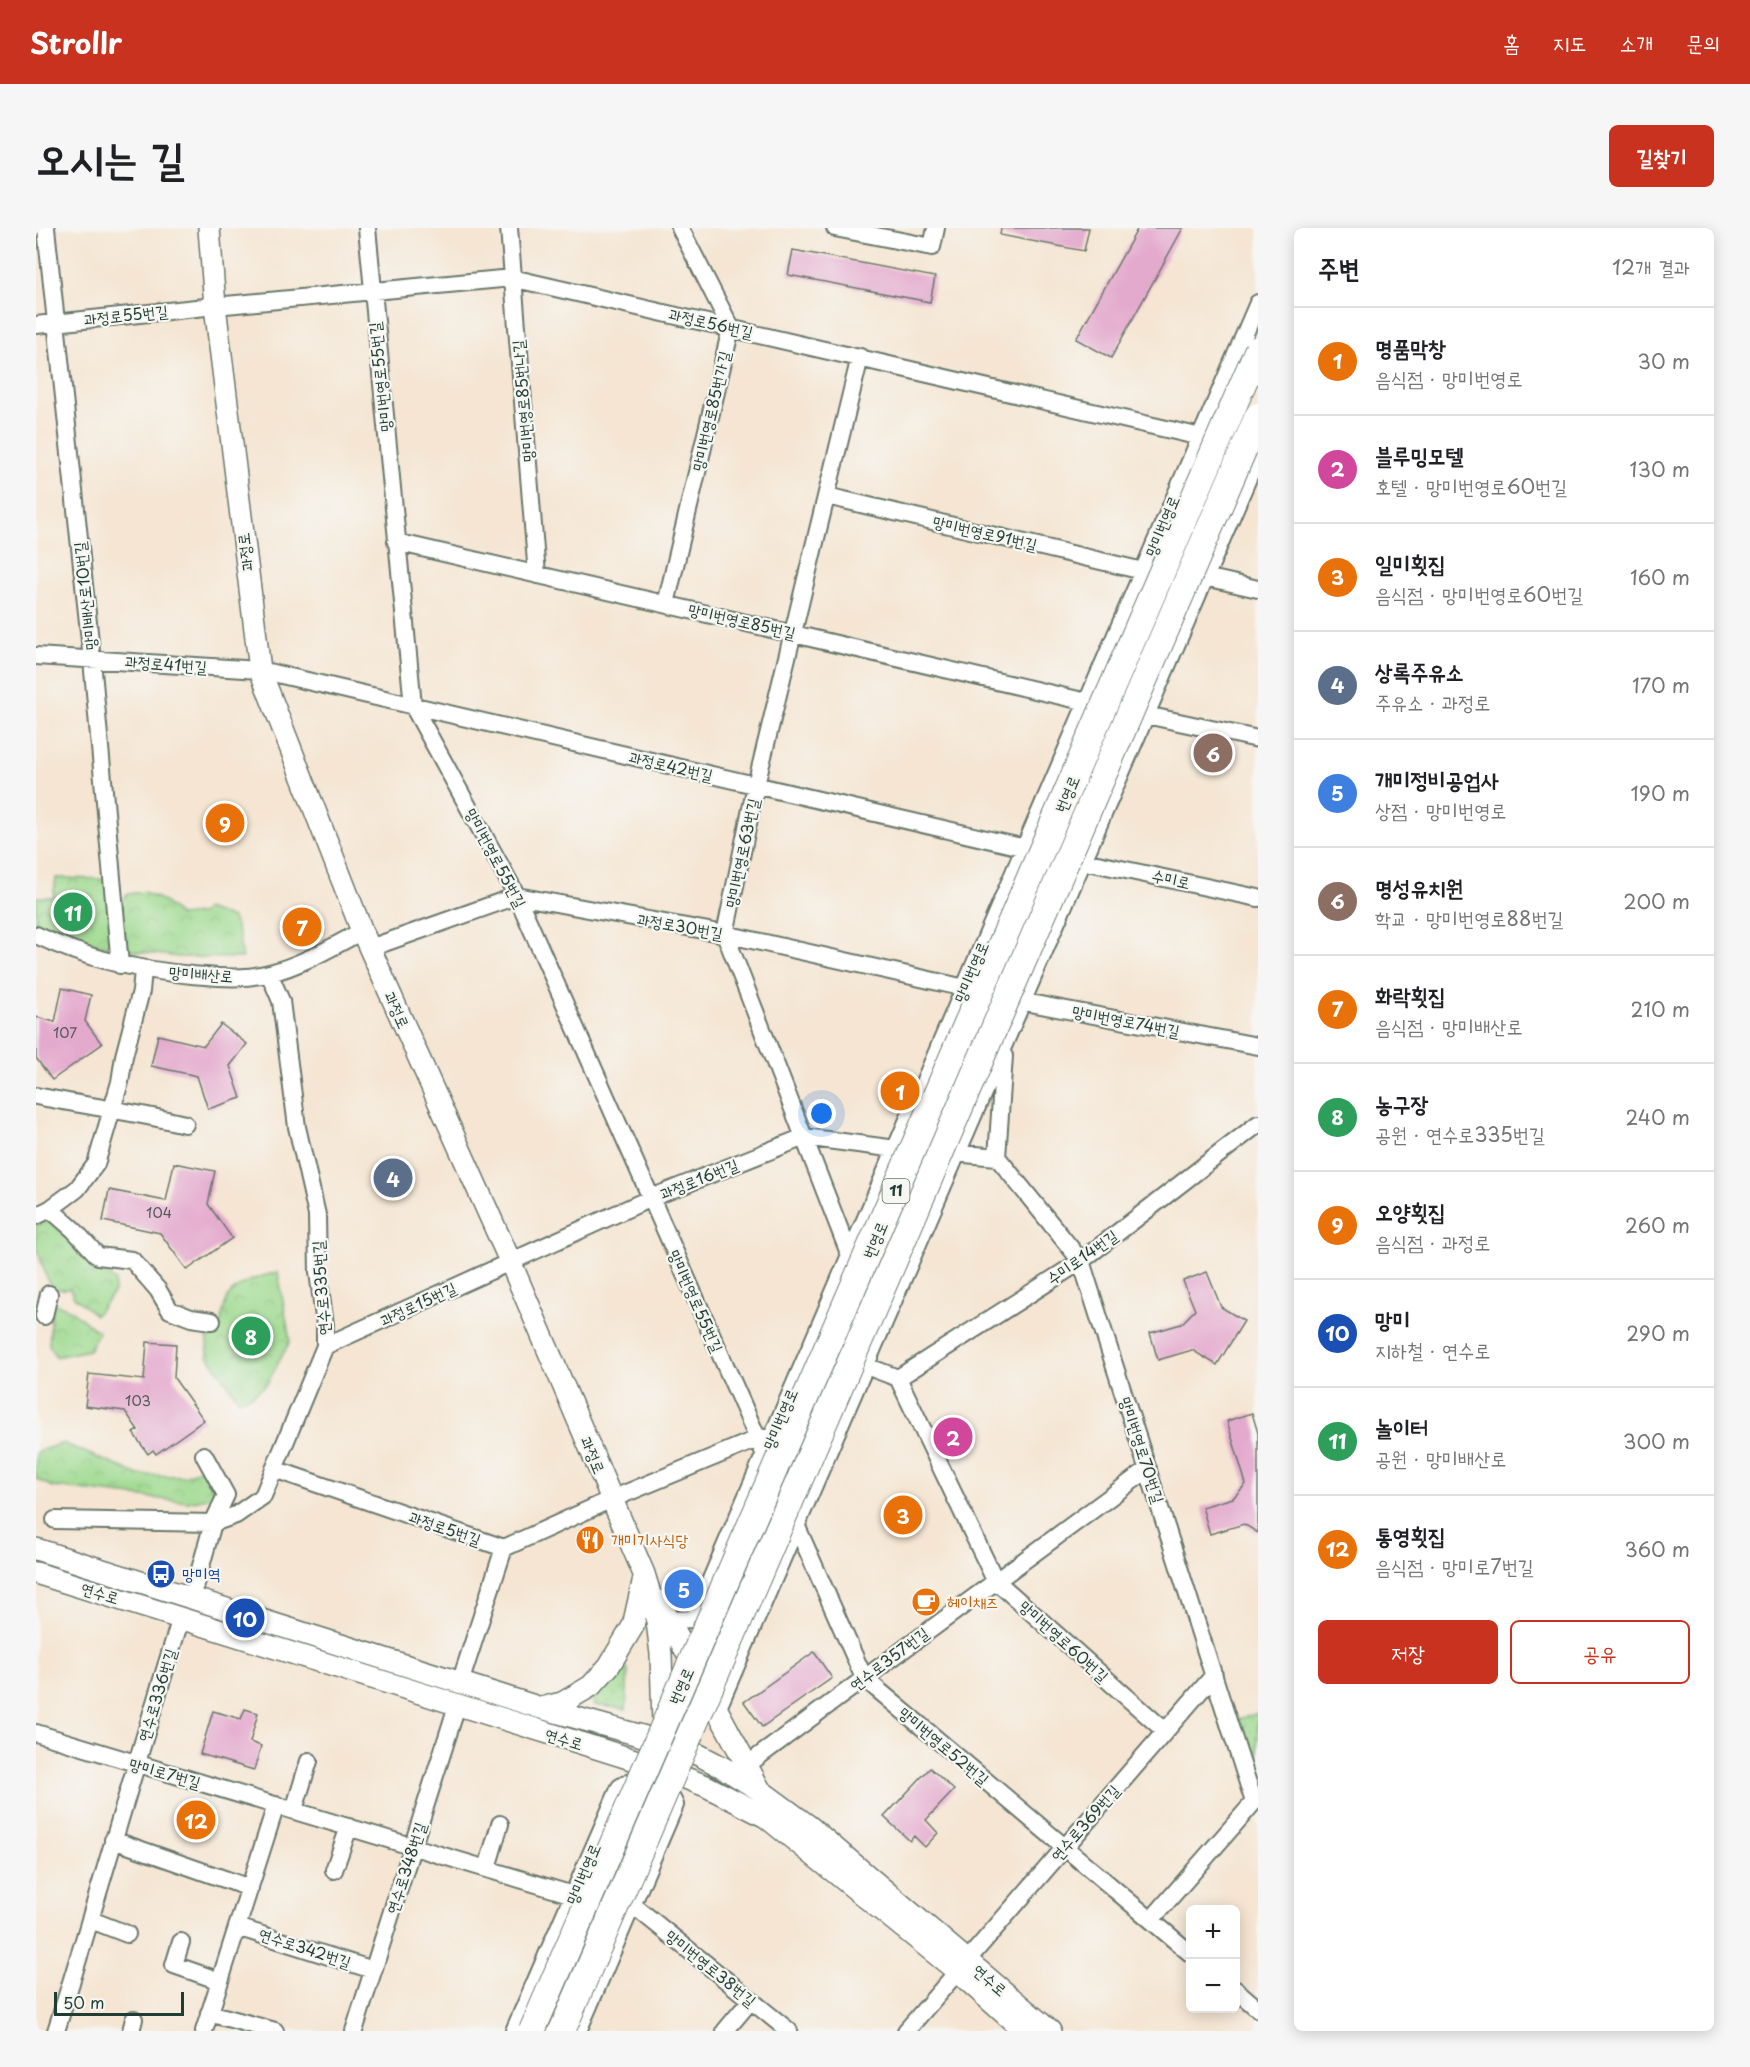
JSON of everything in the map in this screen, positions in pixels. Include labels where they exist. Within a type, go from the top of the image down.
[{"type":"highway","name":"번영로","points":[[532,2031],[1258,349]]},
{"type":"highway","name":"번영로","points":[[562,2031],[1258,416]]},
{"type":"main road","name":"과정로","points":[[209,228],[215,306],[260,670],[366,940],[510,1261],[644,1574],[656,1613],[661,1654],[664,1742],[657,1767]]},
{"type":"main road","name":"연수로","points":[[36,1549],[460,1683],[664,1742],[699,1755],[760,1791],[810,1827],[962,1965],[1024,2031]]},
{"type":"main road","name":"연수로","points":[[36,1573],[657,1767],[706,1785],[766,1817],[1050,2031]]},
{"type":"main road","points":[[644,1574],[760,1791]]},
{"type":"main road","points":[[541,1708],[561,1703],[591,1686],[609,1666],[633,1626],[644,1574]]},
{"type":"street","name":"망미배산로10번길","points":[[46,228],[92,660],[120,965]]},
{"type":"street","name":"망미번영로55번길","points":[[367,228],[371,291],[413,706],[517,896],[651,1198],[764,1443],[796,1528]]},
{"type":"street","name":"망미번영로85번나길","points":[[509,228],[537,575]]},
{"type":"street","name":"망미번영로85번가길","points":[[666,604],[731,328],[680,228]]},
{"type":"street","points":[[835,228],[932,247],[936,228]]},
{"type":"street","name":"과정로56번길","points":[[215,306],[512,278],[1201,437]]},
{"type":"street","name":"망미번영로","points":[[669,1620],[694,1618],[764,1443],[850,1254],[1258,303]]},
{"type":"street","name":"과정로55번길","points":[[36,325],[215,306]]},
{"type":"street","name":"망미번영로63번길","points":[[725,934],[756,785],[860,357]]},
{"type":"street","points":[[717,1710],[1258,455]]},
{"type":"street","name":"망미번영로91번길","points":[[826,496],[1143,571]]},
{"type":"street","name":"망미번영로85번길","points":[[396,542],[1087,702]]},
{"type":"street","points":[[1205,578],[1258,589]]},
{"type":"street","name":"과정로41번길","points":[[36,656],[260,670]]},
{"type":"street","name":"과정로42번길","points":[[260,670],[1083,861]]},
{"type":"street","points":[[1146,715],[1258,739]]},
{"type":"street","name":"수미로","points":[[1083,861],[1258,898]]},
{"type":"street","name":"과정로30번길","points":[[366,940],[517,896],[725,934],[995,995]]},
{"type":"street","points":[[725,934],[880,1332]]},
{"type":"street","name":"망미배산로","points":[[36,935],[68,950],[142,970],[228,978],[269,973],[366,940]]},
{"type":"street","points":[[142,970],[137,1011],[124,1056],[113,1108],[104,1131],[96,1164],[77,1189],[43,1213],[74,1230],[98,1256],[132,1260],[158,1290],[170,1310],[191,1318],[212,1321]]},
{"type":"street","name":"연수로335번길","points":[[213,1523],[236,1515],[263,1496],[325,1346],[325,1325],[318,1272],[317,1215],[297,1127],[281,1001],[269,973]]},
{"type":"street","name":"망미번영로74번길","points":[[995,995],[1258,1046]]},
{"type":"street","points":[[957,1153],[997,1157],[1004,1043]]},
{"type":"street","points":[[36,1096],[95,1108],[113,1108],[185,1124]]},
{"type":"street","name":"수미로14번길","points":[[898,1378],[1081,1261],[1258,1124]]},
{"type":"street","name":"과정로16번길","points":[[510,1261],[651,1198],[804,1137],[895,1149],[957,1153]]},
{"type":"street","name":"망미번영로70번길","points":[[997,1157],[1081,1261],[1256,1801]]},
{"type":"street","name":"과정로15번길","points":[[325,1346],[510,1261]]},
{"type":"street","points":[[44,1316],[49,1294]]},
{"type":"street","points":[[866,1366],[898,1378]]},
{"type":"street","name":"망미번영로60번길","points":[[898,1378],[995,1580],[1165,1731]]},
{"type":"street","points":[[764,1443],[832,1445]]},
{"type":"street","name":"과정로5번길","points":[[274,1469],[504,1548],[612,1499],[764,1443]]},
{"type":"street","points":[[192,1598],[213,1523],[226,1496],[204,1455]]},
{"type":"street","name":"연수로357번길","points":[[747,1765],[1148,1469]]},
{"type":"street","points":[[55,1520],[213,1523]]},
{"type":"street","name":"망미번영로52번길","points":[[796,1528],[864,1678],[1186,1949]]},
{"type":"street","points":[[460,1683],[504,1548]]},
{"type":"street","name":"연수로336번길","points":[[56,2031],[180,1618]]},
{"type":"street","name":"연수로369번길","points":[[906,2031],[1214,1675]]},
{"type":"street","name":"연수로348번길","points":[[354,2031],[457,1706]]},
{"type":"street","name":"망미로7번길","points":[[36,1733],[573,1895]]},
{"type":"street","points":[[294,1810],[309,1761]]},
{"type":"street","points":[[578,2031],[675,1805],[657,1767]]},
{"type":"street","name":"망미번영로","points":[[514,2031],[620,1787],[657,1767]]},
{"type":"street","name":"망미번영로38번길","points":[[657,1767],[652,1786],[607,1890],[633,1905],[789,2031]]},
{"type":"street","points":[[1151,1920],[1256,1801]]},
{"type":"street","name":"연수로342번길","points":[[204,2031],[276,1805]]},
{"type":"street","points":[[487,1868],[500,1824]]},
{"type":"street","points":[[334,1870],[349,1827]]},
{"type":"street","points":[[113,1840],[250,1888]]},
{"type":"street","points":[[91,1920],[127,1934]]},
{"type":"street","name":"연수로342번길","points":[[237,1926],[373,1970]]},
{"type":"street","points":[[180,1942],[174,1965],[220,1981]]},
{"type":"street","points":[[1240,1993],[1258,2009]]},
{"type":"street","points":[[725,2031],[751,2000]]},
{"type":"street","points":[[209,2013],[275,2031]]},
{"type":"green space","points":[[56,878],[107,879],[113,942],[106,946],[82,941],[36,923],[36,897],[53,897]]},
{"type":"green space","points":[[144,892],[163,901],[180,916],[200,914],[206,909],[233,918],[239,936],[242,958],[179,957],[126,950],[121,901],[128,894]]},
{"type":"green space","points":[[52,1220],[78,1252],[115,1281],[114,1292],[95,1315],[74,1297],[70,1289],[51,1289],[36,1246],[36,1225]]},
{"type":"green space","points":[[278,1272],[290,1341],[267,1384],[252,1395],[239,1400],[208,1356],[207,1339],[218,1334],[225,1305],[232,1292],[251,1280]]},
{"type":"green space","points":[[52,1304],[72,1311],[99,1331],[89,1350],[56,1357],[49,1345]]},
{"type":"green space","points":[[63,1443],[139,1475],[185,1476],[201,1468],[217,1496],[188,1502],[53,1487],[36,1479],[36,1452]]},
{"type":"green space","points":[[622,1666],[628,1669],[626,1709],[594,1705],[591,1698],[607,1686]]},
{"type":"green space","points":[[1258,1713],[1258,1788],[1236,1720]]},
{"type":"building","points":[[1001,228],[1089,228],[1084,251],[1000,235]]},
{"type":"building","points":[[1138,228],[1183,228],[1111,358],[1076,339]]},
{"type":"building","points":[[793,250],[935,277],[930,302],[788,275]]},
{"type":"building","points":[[62,988],[91,995],[85,1021],[102,1044],[52,1080],[36,1058],[36,1017],[55,1022]]},
{"type":"building","points":[[221,1024],[247,1044],[230,1066],[241,1098],[208,1109],[197,1076],[151,1066],[158,1035],[204,1046]]},
{"type":"building","points":[[174,1163],[215,1171],[208,1204],[232,1238],[187,1270],[160,1233],[103,1221],[109,1190],[166,1201]]},
{"type":"building","points":[[1207,1272],[1221,1307],[1244,1321],[1217,1365],[1192,1350],[1158,1360],[1150,1333],[1181,1324],[1195,1310],[1183,1281]]},
{"type":"building","points":[[147,1342],[176,1344],[174,1378],[204,1420],[156,1454],[153,1450],[148,1454],[133,1433],[138,1430],[125,1411],[85,1406],[89,1374],[144,1380]]},
{"type":"building","points":[[1252,1413],[1258,1433],[1258,1533],[1244,1524],[1210,1534],[1202,1507],[1233,1498],[1246,1484],[1227,1421]]},
{"type":"building","points":[[814,1652],[832,1678],[762,1727],[744,1702]]},
{"type":"building","points":[[245,1709],[258,1713],[250,1742],[261,1746],[254,1770],[200,1754],[213,1711],[241,1719]]},
{"type":"building","points":[[930,1768],[954,1790],[926,1820],[938,1833],[925,1847],[914,1836],[910,1841],[884,1817]]},
{"type":"place","name":"명성유치원","points":[[1213,753]]},
{"type":"place","name":"오양횟집","points":[[225,823]]},
{"type":"place","name":"놀이터","points":[[73,912]]},
{"type":"place","name":"화락횟집","points":[[302,927]]},
{"type":"place","name":"명품막창","points":[[900,1091]]},
{"type":"place","name":"상록주유소","points":[[393,1178]]},
{"type":"place","name":"농구장","points":[[251,1336]]},
{"type":"place","name":"블루밍모텔","points":[[953,1437]]},
{"type":"place","name":"일미횟집","points":[[903,1515]]},
{"type":"place","name":"개미기사식당","points":[[590,1540]]},
{"type":"place","name":"망미역","points":[[161,1574]]},
{"type":"place","name":"개미정비공업사","points":[[684,1589]]},
{"type":"place","name":"헤이채즈","points":[[926,1602]]},
{"type":"place","name":"망미","points":[[245,1618]]},
{"type":"place","name":"통영횟집","points":[[196,1820]]}]
